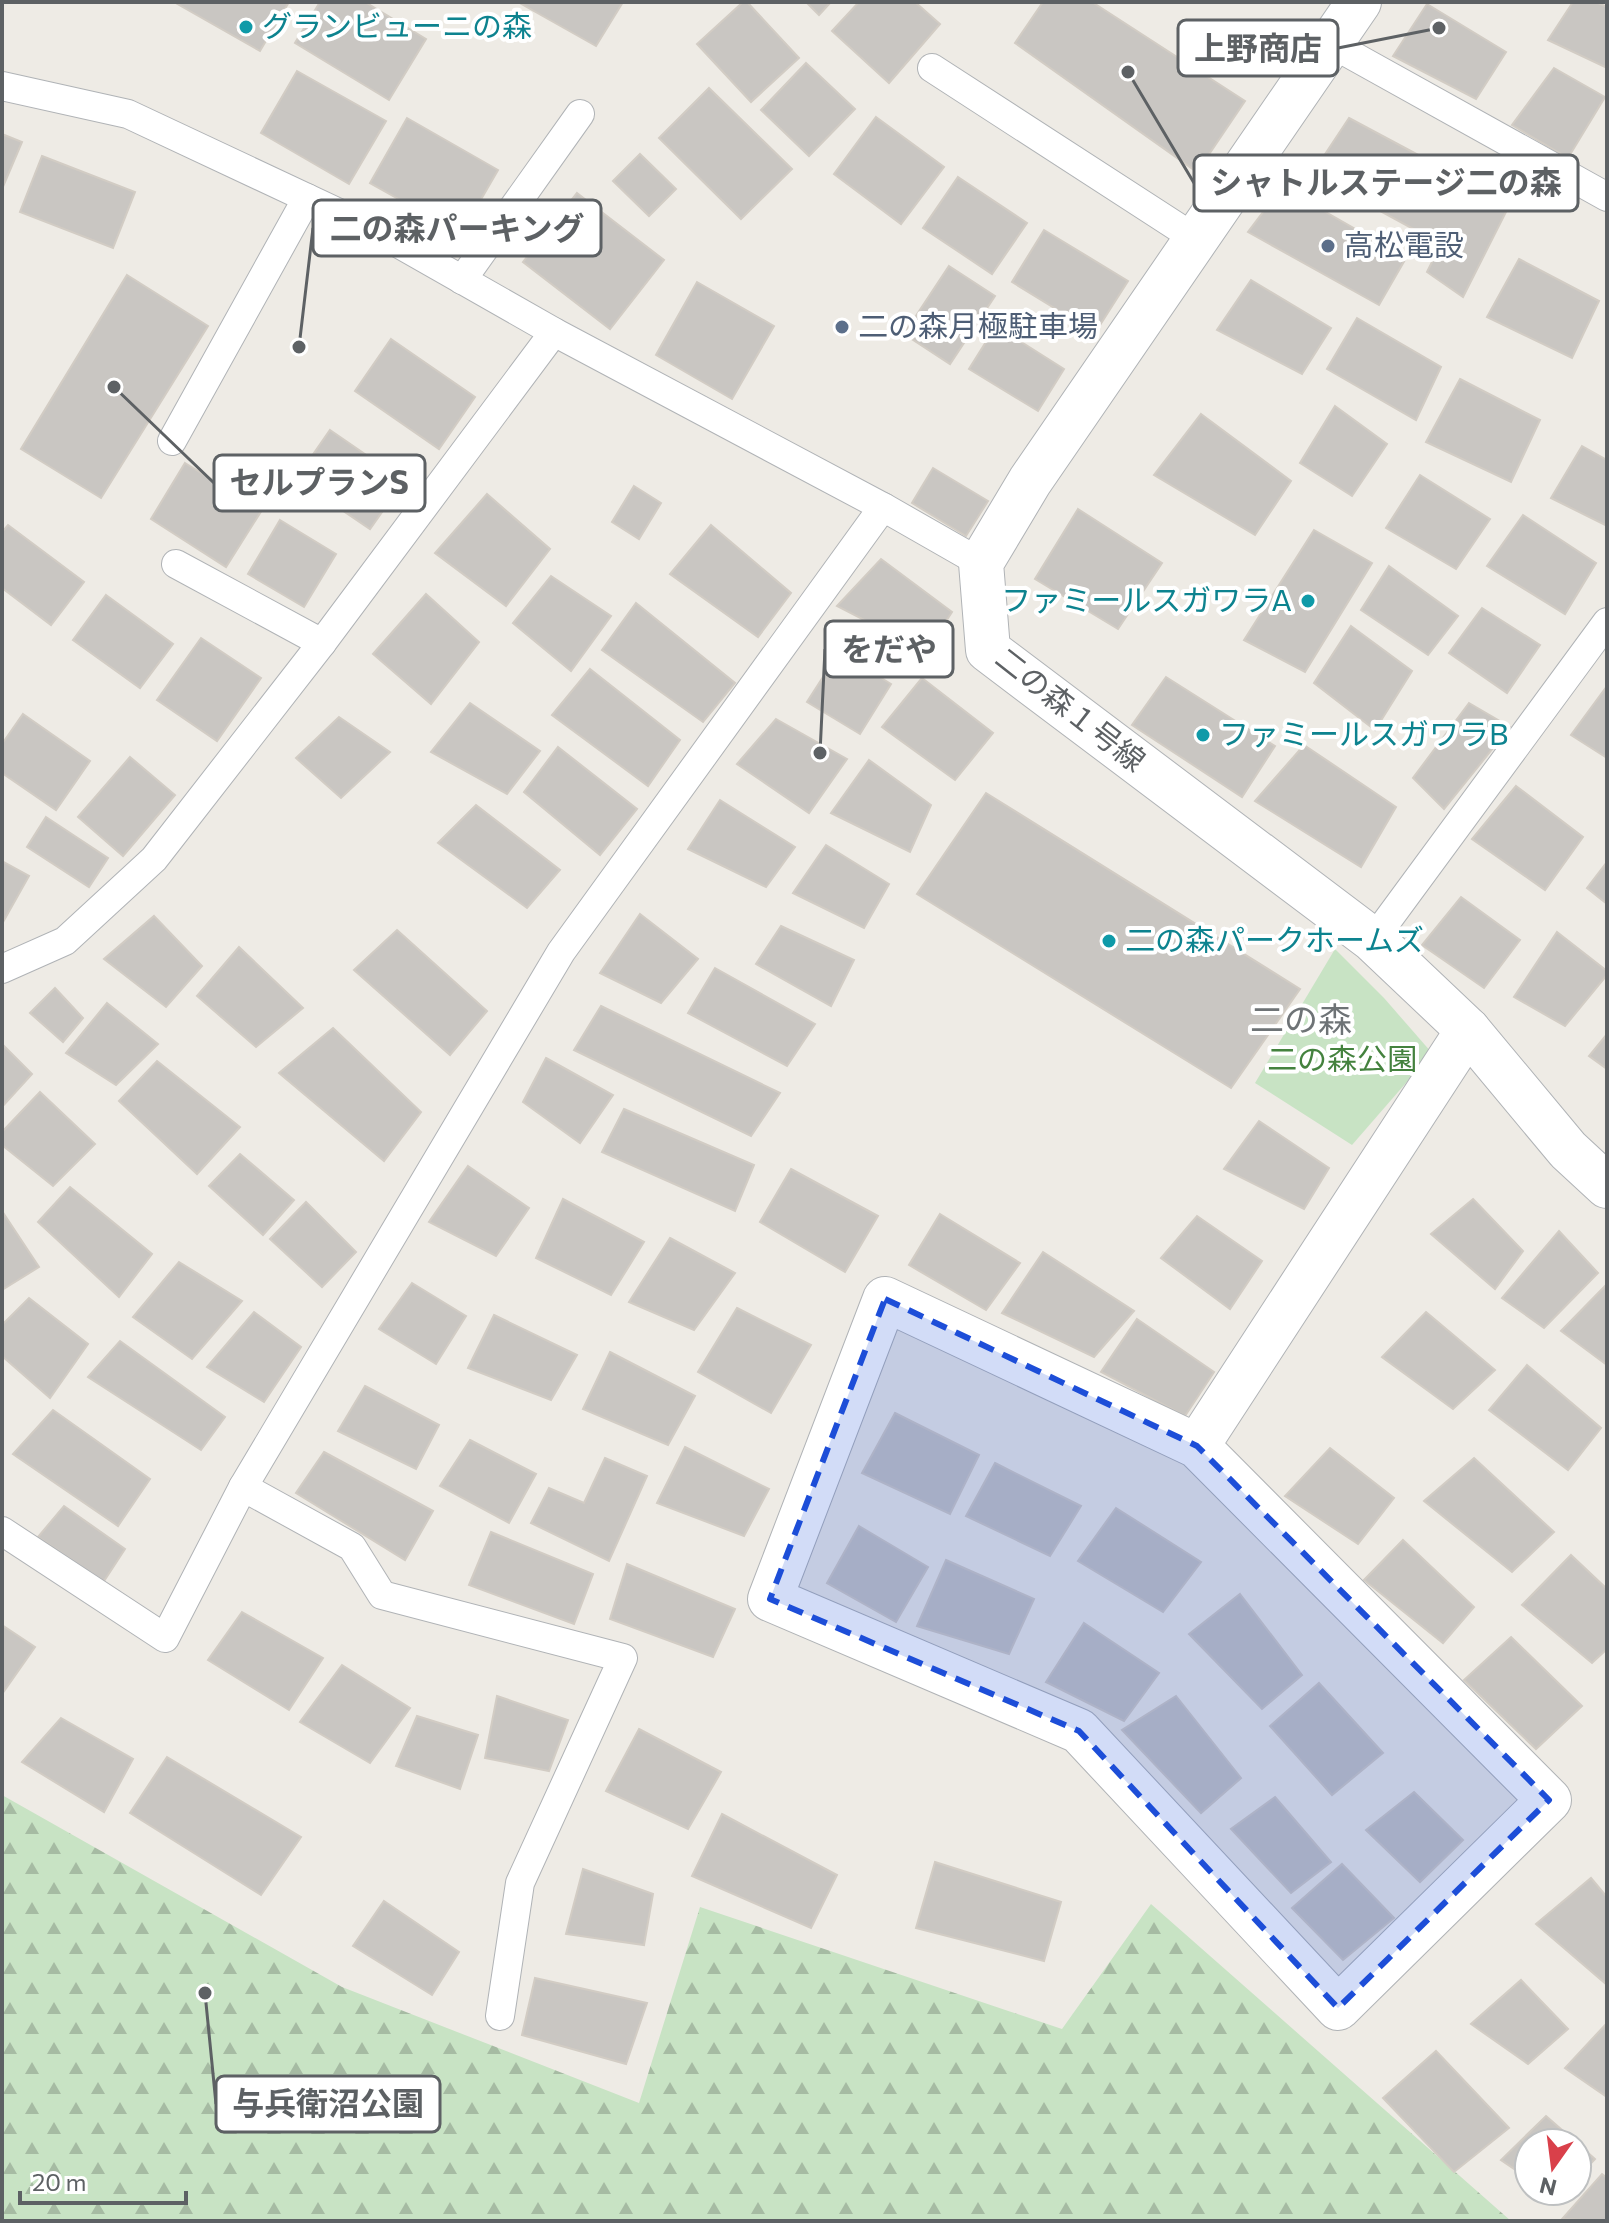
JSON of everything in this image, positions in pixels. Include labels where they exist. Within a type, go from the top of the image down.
[{"type":"street","points":[[981,563],[1030,481],[1359,2]]},
{"type":"street","name":"二の森１号線","points":[[981,563],[988,650],[1373,940],[1468,1030],[1568,1150],[1607,1186]]},
{"type":"street","points":[[1197,1446],[1468,1030]]},
{"type":"street","points":[[885,1299],[1197,1446],[1549,1800],[1338,2008],[1079,1731],[770,1599],[885,1299]]},
{"type":"lane","points":[[1330,43],[1607,197]]},
{"type":"lane","points":[[932,68],[1196,239]]},
{"type":"lane","points":[[2,86],[128,114],[373,229],[554,332],[883,507],[981,563]]},
{"type":"lane","points":[[462,280],[580,114]]},
{"type":"lane","points":[[172,441],[307,198]]},
{"type":"lane","points":[[2,969],[65,941],[154,859],[322,643],[554,332]]},
{"type":"lane","points":[[2,1531],[165,1638],[243,1487],[561,952],[883,507]]},
{"type":"lane","points":[[176,564],[322,643]]},
{"type":"lane","points":[[1373,940],[1607,622]]},
{"type":"lane","points":[[243,1487],[352,1547],[382,1595],[623,1658],[520,1883],[500,2016]]},
{"type":"highlighted area","points":[[885,1299],[1197,1446],[1549,1800],[1338,2008],[1079,1731],[770,1599]]},
{"type":"green space","name":"二の森公園","points":[[1335,949],[1384,998],[1432,1053],[1352,1145],[1255,1083]]},
{"type":"green space","points":[[2,1795],[342,1987],[639,2103],[700,1907],[1062,2029],[1151,1904],[1511,2221],[2,2221]]},
{"type":"building","name":"グランビューニの森","points":[[174,2],[289,2],[260,51]]},
{"type":"building","points":[[320,2],[365,2],[426,39],[389,100],[295,43]]},
{"type":"building","points":[[518,2],[623,2],[596,46]]},
{"type":"building","points":[[743,2],[747,2],[799,58],[751,102],[697,44]]},
{"type":"building","points":[[806,2],[831,2],[819,15]]},
{"type":"building","points":[[859,2],[915,2],[940,24],[889,83],[832,31]]},
{"type":"building","points":[[1043,2],[1092,2],[1245,101],[1197,172],[1015,43]]},
{"type":"building","points":[[1573,2],[1596,2],[1607,7],[1607,68],[1548,40]]},
{"type":"building","points":[[1427,4],[1506,52],[1476,99],[1393,56]]},
{"type":"building","points":[[806,63],[855,109],[809,156],[761,110]]},
{"type":"building","points":[[1554,68],[1605,97],[1568,158],[1512,125]]},
{"type":"building","points":[[297,71],[386,121],[349,184],[261,133]]},
{"type":"building","points":[[709,88],[792,169],[741,219],[659,138]]},
{"type":"building","points":[[876,117],[944,167],[901,224],[834,174]]},
{"type":"building","points":[[407,118],[498,170],[461,234],[370,183]]},
{"type":"building","points":[[1349,118],[1510,204],[1463,297],[1427,272],[1441,244],[1312,174]]},
{"type":"building","points":[[2,134],[22,142],[2,189]]},
{"type":"building","points":[[640,154],[676,189],[649,216],[613,181]]},
{"type":"building","points":[[42,156],[135,192],[113,248],[20,212]]},
{"type":"building","points":[[958,177],[1027,223],[992,274],[923,228]]},
{"type":"building","points":[[1282,187],[1406,258],[1379,305],[1248,232]]},
{"type":"building","points":[[577,193],[664,260],[610,329],[523,262]]},
{"type":"building","points":[[1044,230],[1128,281],[1095,333],[1012,282]]},
{"type":"building","points":[[1519,259],[1599,301],[1572,358],[1487,317]]},
{"type":"building","points":[[949,266],[995,296],[950,364],[904,334]]},
{"type":"building","points":[[127,275],[208,326],[101,498],[21,449]]},
{"type":"building","points":[[1251,280],[1331,328],[1302,374],[1217,330]]},
{"type":"building","points":[[697,282],[774,326],[732,399],[656,355]]},
{"type":"building","points":[[1357,318],[1441,367],[1416,420],[1327,369]]},
{"type":"building","points":[[996,326],[1064,369],[1038,411],[969,369]]},
{"type":"building","points":[[391,339],[475,397],[439,449],[355,391]]},
{"type":"building","points":[[1460,379],[1540,420],[1511,482],[1426,442]]},
{"type":"building","points":[[1335,406],[1387,444],[1352,496],[1300,463]]},
{"type":"building","points":[[1201,414],[1291,481],[1255,535],[1154,475]]},
{"type":"building","points":[[330,430],[404,481],[370,529],[296,479]]},
{"type":"building","points":[[1582,446],[1607,460],[1607,526],[1551,498]]},
{"type":"building","points":[[185,463],[262,510],[226,567],[151,519]]},
{"type":"building","points":[[933,468],[988,501],[966,536],[912,503]]},
{"type":"building","points":[[1420,475],[1490,519],[1456,569],[1386,528]]},
{"type":"building","points":[[634,486],[661,503],[639,539],[612,522]]},
{"type":"building","points":[[487,494],[550,549],[506,606],[435,553]]},
{"type":"building","points":[[1078,509],[1162,563],[1118,629],[1035,579]]},
{"type":"building","points":[[1523,515],[1596,563],[1565,614],[1487,566]]},
{"type":"building","points":[[280,520],[336,554],[304,607],[248,574]]},
{"type":"building","points":[[8,525],[84,582],[51,625],[2,588],[2,532]]},
{"type":"building","points":[[711,525],[791,593],[758,637],[670,574]]},
{"type":"building","name":"ファミールスガワラA","points":[[1314,530],[1372,563],[1305,672],[1244,640]]},
{"type":"building","points":[[881,559],[952,612],[926,652],[837,606]]},
{"type":"building","points":[[1389,566],[1458,616],[1428,655],[1361,610]]},
{"type":"building","points":[[551,576],[611,616],[571,671],[513,623]]},
{"type":"building","points":[[426,594],[479,642],[431,704],[373,654]]},
{"type":"building","points":[[106,595],[173,644],[140,688],[73,640]]},
{"type":"building","points":[[636,603],[735,683],[703,722],[602,650]]},
{"type":"building","points":[[1482,608],[1540,645],[1507,693],[1449,653]]},
{"type":"building","points":[[1351,626],[1412,671],[1375,730],[1314,683]]},
{"type":"building","points":[[201,638],[261,678],[217,741],[157,700]]},
{"type":"building","points":[[839,652],[891,684],[860,734],[807,702]]},
{"type":"building","points":[[590,669],[680,740],[648,786],[552,715]]},
{"type":"building","name":"ファミールスガワラB","points":[[1166,677],[1275,746],[1242,797],[1132,725]]},
{"type":"building","points":[[922,678],[993,733],[955,780],[882,727]]},
{"type":"building","points":[[1607,686],[1607,758],[1571,735]]},
{"type":"building","points":[[470,703],[540,751],[507,794],[431,752]]},
{"type":"building","points":[[1469,703],[1510,727],[1444,809],[1413,778]]},
{"type":"building","points":[[23,714],[90,761],[56,810],[2,773],[2,744]]},
{"type":"building","points":[[339,717],[390,752],[341,798],[296,758]]},
{"type":"building","points":[[776,719],[847,759],[809,813],[737,764]]},
{"type":"building","points":[[1304,745],[1396,807],[1361,867],[1255,801]]},
{"type":"building","points":[[558,747],[637,809],[600,855],[524,792]]},
{"type":"building","points":[[130,757],[175,795],[123,856],[78,817]]},
{"type":"building","points":[[869,760],[931,805],[910,852],[831,813]]},
{"type":"building","points":[[1516,786],[1583,837],[1545,890],[1472,839]]},
{"type":"building","name":"二の森パークホームズ","points":[[986,793],[1300,989],[1231,1088],[917,894]]},
{"type":"building","points":[[720,800],[795,847],[766,887],[688,849]]},
{"type":"building","points":[[476,805],[560,870],[527,908],[438,843]]},
{"type":"building","points":[[46,817],[108,858],[89,887],[27,847]]},
{"type":"building","points":[[826,845],[889,884],[864,928],[793,893]]},
{"type":"building","points":[[2,861],[29,876],[2,924]]},
{"type":"building","points":[[1607,862],[1607,904],[1587,888]]},
{"type":"building","points":[[1461,897],[1520,940],[1484,988],[1422,945]]},
{"type":"building","points":[[640,914],[698,959],[661,1003],[600,973]]},
{"type":"building","points":[[154,916],[202,966],[166,1007],[104,959]]},
{"type":"building","points":[[781,926],[854,960],[831,1006],[756,964]]},
{"type":"building","points":[[397,930],[487,1011],[450,1055],[354,970]]},
{"type":"building","points":[[1557,932],[1607,971],[1607,975],[1565,1026],[1514,997]]},
{"type":"building","points":[[239,947],[303,1008],[256,1047],[197,996]]},
{"type":"building","points":[[715,968],[815,1024],[787,1066],[688,1013]]},
{"type":"building","points":[[55,988],[83,1018],[63,1042],[30,1013]]},
{"type":"building","points":[[107,1003],[158,1044],[116,1085],[66,1053]]},
{"type":"building","points":[[601,1006],[780,1093],[751,1136],[574,1050]]},
{"type":"building","points":[[333,1028],[421,1112],[384,1161],[279,1073]]},
{"type":"building","points":[[1607,1034],[1607,1069],[1589,1056]]},
{"type":"building","points":[[2,1044],[32,1074],[2,1107]]},
{"type":"building","points":[[546,1058],[613,1095],[580,1143],[523,1102]]},
{"type":"building","points":[[157,1061],[240,1127],[197,1174],[119,1101]]},
{"type":"building","points":[[40,1092],[95,1144],[53,1186],[2,1145],[2,1132]]},
{"type":"building","points":[[624,1109],[754,1165],[735,1211],[602,1152]]},
{"type":"building","points":[[1259,1121],[1329,1168],[1304,1209],[1224,1169]]},
{"type":"building","points":[[240,1154],[294,1200],[263,1235],[209,1186]]},
{"type":"building","points":[[468,1166],[529,1208],[496,1256],[429,1222]]},
{"type":"building","points":[[791,1169],[878,1216],[845,1272],[760,1222]]},
{"type":"building","points":[[70,1187],[152,1254],[119,1297],[38,1222]]},
{"type":"building","points":[[563,1199],[644,1242],[611,1295],[536,1258]]},
{"type":"building","points":[[1473,1199],[1523,1251],[1495,1289],[1431,1234]]},
{"type":"building","points":[[306,1202],[356,1252],[322,1287],[270,1239]]},
{"type":"building","points":[[2,1211],[39,1267],[2,1290]]},
{"type":"building","points":[[940,1214],[1020,1263],[986,1310],[909,1265]]},
{"type":"building","points":[[1197,1216],[1262,1261],[1230,1309],[1161,1258]]},
{"type":"building","points":[[1559,1231],[1598,1273],[1544,1328],[1502,1298]]},
{"type":"building","points":[[670,1238],[735,1273],[694,1330],[629,1302]]},
{"type":"building","points":[[1043,1252],[1134,1311],[1094,1357],[1002,1313]]},
{"type":"building","points":[[179,1262],[242,1301],[192,1359],[133,1317]]},
{"type":"building","points":[[412,1283],[466,1316],[436,1364],[379,1329]]},
{"type":"building","points":[[1607,1284],[1607,1365],[1561,1331]]},
{"type":"building","points":[[29,1298],[88,1344],[50,1398],[2,1356],[2,1325]]},
{"type":"building","points":[[737,1308],[811,1345],[771,1413],[698,1372]]},
{"type":"building","points":[[254,1312],[301,1347],[264,1402],[207,1367]]},
{"type":"building","points":[[1426,1312],[1495,1370],[1453,1409],[1382,1357]]},
{"type":"building","points":[[494,1315],[577,1355],[551,1400],[468,1368]]},
{"type":"building","points":[[1137,1319],[1214,1372],[1185,1416],[1101,1372]]},
{"type":"building","points":[[120,1341],[225,1417],[201,1450],[88,1377]]},
{"type":"building","points":[[610,1352],[695,1396],[668,1445],[583,1409]]},
{"type":"building","points":[[1527,1365],[1601,1428],[1568,1470],[1489,1410]]},
{"type":"building","points":[[365,1386],[439,1425],[416,1469],[338,1431]]},
{"type":"building","points":[[53,1410],[150,1479],[118,1526],[13,1454]]},
{"type":"building","points":[[895,1413],[979,1455],[950,1514],[862,1473]]},
{"type":"building","points":[[470,1440],[536,1474],[509,1523],[440,1486]]},
{"type":"building","points":[[685,1447],[769,1489],[744,1536],[657,1503]]},
{"type":"building","points":[[1330,1448],[1394,1498],[1358,1544],[1285,1496]]},
{"type":"building","points":[[324,1452],[433,1511],[405,1560],[296,1493]]},
{"type":"building","points":[[605,1458],[647,1476],[609,1561],[531,1523],[549,1488],[584,1503]]},
{"type":"building","points":[[1474,1458],[1554,1532],[1512,1572],[1424,1501]]},
{"type":"building","points":[[995,1463],[1081,1506],[1050,1556],[966,1516]]},
{"type":"building","points":[[64,1506],[125,1549],[104,1581],[38,1537]]},
{"type":"building","points":[[1116,1508],[1201,1562],[1163,1612],[1078,1561]]},
{"type":"building","points":[[859,1526],[928,1567],[896,1622],[827,1583]]},
{"type":"building","points":[[491,1532],[593,1574],[574,1624],[469,1585]]},
{"type":"building","points":[[1403,1540],[1474,1607],[1443,1643],[1364,1580]]},
{"type":"building","points":[[1571,1555],[1607,1589],[1607,1649],[1592,1663],[1522,1605]]},
{"type":"building","points":[[946,1560],[1034,1599],[1009,1654],[917,1626]]},
{"type":"building","points":[[627,1564],[735,1609],[713,1657],[610,1619]]},
{"type":"building","points":[[1240,1594],[1302,1675],[1262,1709],[1189,1634]]},
{"type":"building","points":[[242,1612],[323,1658],[289,1710],[208,1660]]},
{"type":"building","points":[[1084,1623],[1159,1673],[1124,1721],[1046,1682]]},
{"type":"building","points":[[2,1625],[35,1647],[2,1694]]},
{"type":"building","points":[[1511,1637],[1582,1706],[1536,1749],[1464,1680]]},
{"type":"building","points":[[342,1665],[410,1708],[370,1763],[300,1722]]},
{"type":"building","points":[[1319,1683],[1383,1753],[1332,1795],[1270,1726]]},
{"type":"building","points":[[497,1696],[568,1720],[549,1771],[485,1758]]},
{"type":"building","points":[[1176,1696],[1241,1778],[1201,1813],[1122,1730]]},
{"type":"building","points":[[417,1716],[478,1735],[460,1789],[396,1766]]},
{"type":"building","points":[[61,1718],[133,1759],[104,1812],[22,1762]]},
{"type":"building","points":[[639,1729],[721,1772],[688,1829],[606,1791]]},
{"type":"building","points":[[167,1757],[301,1837],[261,1895],[130,1813]]},
{"type":"building","points":[[1414,1792],[1463,1840],[1420,1882],[1366,1830]]},
{"type":"building","points":[[1275,1797],[1331,1862],[1291,1893],[1231,1829]]},
{"type":"building","points":[[722,1814],[837,1875],[811,1928],[692,1876]]},
{"type":"building","points":[[935,1862],[1061,1902],[1044,1961],[916,1928]]},
{"type":"building","points":[[1342,1864],[1394,1918],[1343,1960],[1292,1908]]},
{"type":"building","points":[[583,1869],[653,1894],[644,1945],[566,1934]]},
{"type":"building","points":[[1591,1878],[1607,1897],[1606,1984],[1536,1924]]},
{"type":"building","points":[[384,1901],[459,1952],[432,1995],[353,1946]]},
{"type":"building","points":[[535,1978],[647,2003],[626,2064],[522,2035]]},
{"type":"building","points":[[1521,1980],[1568,2029],[1528,2064],[1471,2024]]},
{"type":"building","points":[[1607,2023],[1607,2097],[1565,2068]]},
{"type":"building","points":[[1436,2051],[1509,2128],[1454,2172],[1383,2098]]},
{"type":"building","points":[[1546,2116],[1559,2127],[1535,2127]]},
{"type":"building","points":[[1513,2148],[1513,2168],[1501,2160]]},
{"type":"building","points":[[1602,2174],[1607,2178],[1607,2221],[1562,2219],[1573,2207],[1593,2207],[1593,2184]]},
{"type":"place","name":"グランビューニの森","points":[[246,27]]},
{"type":"place","name":"上野商店","points":[[1439,28]]},
{"type":"place","name":"シャトルステージ二の森","points":[[1128,72]]},
{"type":"place","name":"高松電設","points":[[1328,246]]},
{"type":"place","name":"二の森月極駐車場","points":[[842,327]]},
{"type":"place","name":"二の森パーキング","points":[[299,347]]},
{"type":"place","name":"セルプランS","points":[[114,387]]},
{"type":"place","name":"ファミールスガワラA","points":[[1308,601]]},
{"type":"place","name":"ファミールスガワラB","points":[[1203,735]]},
{"type":"place","name":"をだや","points":[[820,753]]},
{"type":"place","name":"二の森パークホームズ","points":[[1109,941]]},
{"type":"place","name":"与兵衛沼公園","points":[[205,1993]]},
{"type":"district","name":"二の森","points":[[1301,1020]]}]
